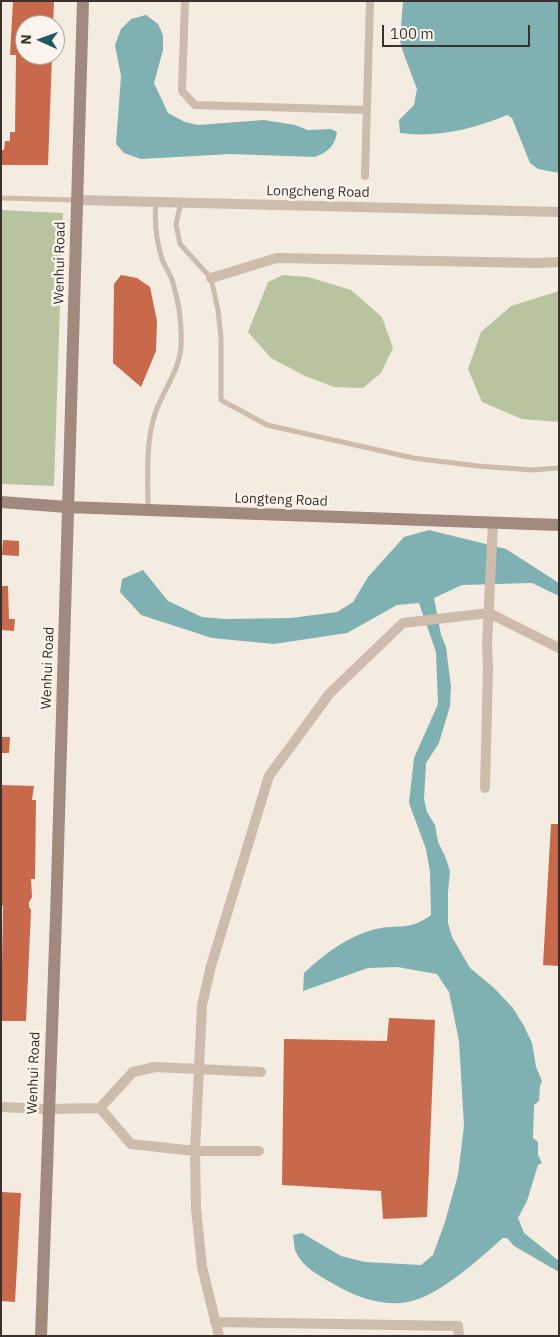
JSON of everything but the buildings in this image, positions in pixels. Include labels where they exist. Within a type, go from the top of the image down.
[{"type":"main road","name":"Wenhui Road","points":[[40,1336],[56,917],[83,1]]},
{"type":"main road","name":"Longteng Road","points":[[1,502],[67,507],[559,525]]},
{"type":"street","points":[[185,1],[182,91],[195,105],[367,110]]},
{"type":"street","points":[[365,176],[370,1]]},
{"type":"street","name":"Longcheng Road","points":[[77,200],[559,212]]},
{"type":"street","points":[[211,278],[277,258],[536,264],[559,262]]},
{"type":"street","points":[[485,788],[487,645],[493,523]]},
{"type":"street","points":[[218,1336],[202,1267],[196,1208],[195,1151],[202,1005],[211,966],[270,776],[330,693],[403,623],[489,613],[559,648]]},
{"type":"street","points":[[1,1107],[48,1109],[100,1108],[133,1072],[155,1067],[261,1072]]},
{"type":"street","points":[[100,1108],[131,1144],[195,1151],[259,1151]]},
{"type":"street","points":[[215,1322],[458,1326],[459,1336]]},
{"type":"lane","points":[[1,198],[77,200]]},
{"type":"lane","points":[[148,510],[148,447],[156,412],[174,375],[181,349],[181,326],[173,283],[162,260],[157,239],[156,201]]},
{"type":"lane","points":[[181,202],[176,224],[180,244],[211,278],[218,310],[222,338],[221,400],[267,425],[412,458],[532,470],[559,468]]},
{"type":"green space","points":[[1,210],[63,213],[54,486],[1,484]]},
{"type":"green space","points":[[283,275],[308,277],[351,290],[382,317],[393,348],[381,373],[363,388],[334,387],[305,376],[271,358],[248,332],[268,282]]},
{"type":"green space","points":[[559,291],[559,422],[522,419],[482,402],[468,369],[481,332],[511,306]]},
{"type":"water","points":[[403,1],[559,1],[559,173],[538,169],[530,163],[512,118],[507,115],[455,131],[427,134],[400,133],[399,120],[414,105],[417,89],[400,41]]},
{"type":"water","points":[[146,15],[158,24],[163,35],[163,50],[154,83],[168,113],[185,122],[198,125],[264,120],[295,125],[308,130],[331,129],[337,132],[333,145],[324,153],[315,157],[230,154],[141,159],[124,153],[116,144],[121,76],[115,45],[121,29],[131,19]]},
{"type":"water","points":[[429,530],[506,549],[559,583],[559,596],[532,583],[462,585],[434,598],[441,635],[446,647],[451,687],[450,706],[439,743],[426,763],[424,799],[427,812],[435,825],[438,842],[450,871],[448,923],[452,937],[470,968],[493,987],[513,1008],[532,1043],[536,1067],[542,1081],[539,1101],[534,1105],[533,1138],[538,1142],[538,1155],[542,1163],[538,1165],[527,1201],[518,1218],[524,1233],[559,1261],[559,1272],[514,1246],[507,1238],[503,1238],[458,1276],[433,1292],[408,1302],[388,1303],[359,1296],[340,1288],[316,1273],[301,1261],[295,1250],[293,1235],[302,1233],[341,1256],[365,1262],[421,1265],[433,1255],[445,1222],[458,1175],[464,1126],[459,1041],[449,992],[437,974],[397,967],[368,968],[303,991],[304,973],[329,952],[346,941],[376,929],[417,923],[431,915],[430,872],[426,849],[409,803],[414,758],[438,704],[436,652],[419,603],[397,605],[347,633],[274,644],[212,638],[141,615],[120,592],[122,579],[143,570],[168,601],[202,617],[225,619],[291,618],[337,612],[353,602],[368,577],[404,537]]}]
